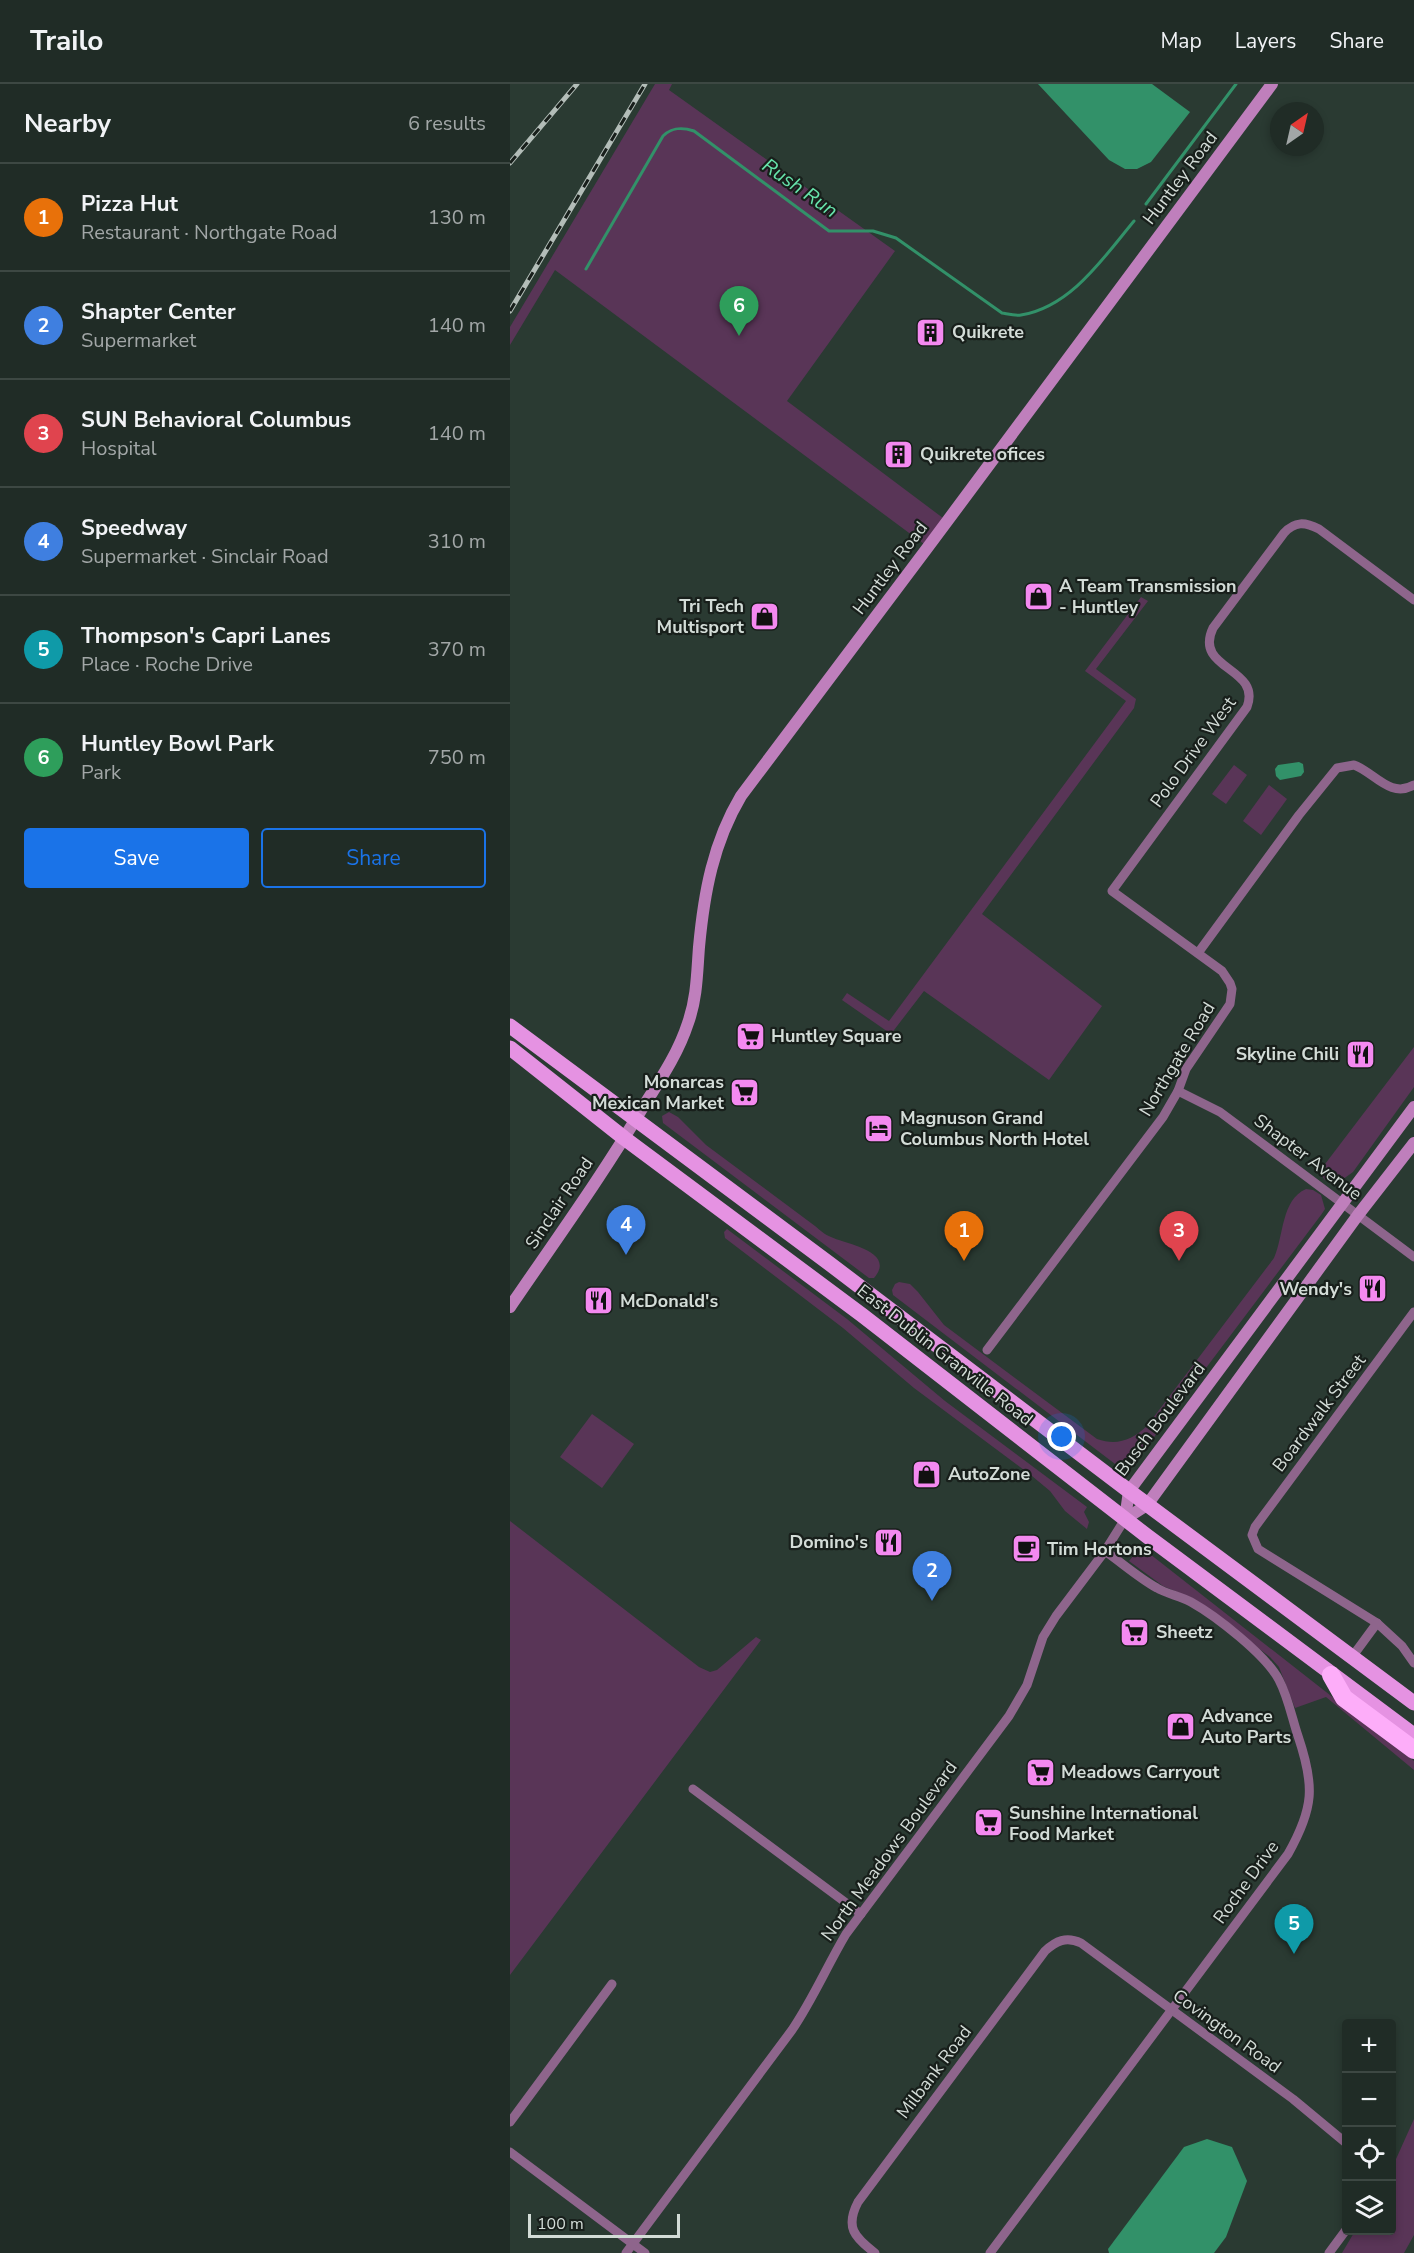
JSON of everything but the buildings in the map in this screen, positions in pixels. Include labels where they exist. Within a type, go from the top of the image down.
[{"type":"highway","points":[[1331,1675],[1344,1698],[1414,1750]]},
{"type":"main road","name":"Huntley Road","points":[[636,1118],[674,1057],[688,1024],[698,981],[703,909],[710,870],[722,831],[741,796],[894,594],[1272,84]]},
{"type":"main road","name":"East Dublin Granville Road","points":[[510,1026],[636,1118],[1147,1505],[1414,1703]]},
{"type":"main road","name":"East Dublin Granville Road","points":[[510,1048],[624,1138],[862,1315],[1125,1519],[1414,1735]]},
{"type":"main road","name":"Busch Boulevard","points":[[1125,1519],[1129,1491],[1414,1107]]},
{"type":"main road","name":"Sinclair Road","points":[[510,1307],[636,1118]]},
{"type":"main road","points":[[1125,1519],[1147,1505],[1358,1215],[1414,1143]]},
{"type":"street","name":"Polo Drive West","points":[[1112,891],[1247,707],[1250,697],[1248,686],[1213,655],[1209,645],[1210,633],[1291,526],[1300,523],[1319,529],[1414,600]]},
{"type":"street","points":[[1198,953],[1337,768],[1346,765],[1360,767],[1389,787],[1396,789],[1407,789],[1414,785]]},
{"type":"street","name":"Northgate Road","points":[[987,1350],[1163,1117],[1178,1091],[1186,1069],[1226,1010],[1232,997],[1230,982],[1226,975],[1112,891]]},
{"type":"street","name":"Shapter Avenue","points":[[1178,1091],[1220,1112],[1414,1257]]},
{"type":"street","name":"Boardwalk Street","points":[[1377,1623],[1258,1549],[1252,1535],[1255,1527],[1414,1312]]},
{"type":"street","name":"North Meadows Boulevard","points":[[626,2253],[792,2030],[810,2003],[832,1957],[861,1914],[1009,1716],[1027,1685],[1043,1637],[1105,1551],[1125,1519]]},
{"type":"street","name":"Roche Drive","points":[[990,2253],[1288,1854],[1303,1827],[1311,1792],[1305,1757],[1280,1681],[1268,1663],[1254,1649],[1192,1602],[1160,1590],[1105,1551]]},
{"type":"street","points":[[1352,1657],[1377,1623],[1402,1646],[1414,1663]]},
{"type":"street","points":[[693,1789],[861,1914]]},
{"type":"street","name":"Milbank Road","points":[[874,2253],[859,2241],[852,2229],[851,2215],[858,2202],[1045,1951],[1054,1943],[1067,1939],[1087,1947]]},
{"type":"street","name":"Covington Road","points":[[1087,1947],[1293,2099],[1342,2139]]},
{"type":"street","points":[[510,2122],[612,1984]]},
{"type":"street","points":[[510,2152],[645,2253]]},
{"type":"street","points":[[1329,2253],[1343,2235]]},
{"type":"shaded area","points":[[655,84],[672,84],[669,90],[895,251],[787,401],[947,521],[928,547],[555,270],[510,345],[510,327]]},
{"type":"shaded area","points":[[1038,84],[1152,84],[1190,112],[1151,162],[1137,169],[1125,169],[1109,160]]},
{"type":"shaded area","points":[[1141,597],[1148,601],[1096,669],[1136,699],[1134,708],[982,914],[1102,1006],[1049,1080],[924,991],[891,1034],[842,1000],[847,993],[889,1021],[1126,701],[1085,671]]},
{"type":"shaded area","points":[[1299,762],[1303,764],[1304,772],[1301,776],[1280,780],[1276,776],[1275,769],[1278,765]]},
{"type":"shaded area","points":[[1234,765],[1247,775],[1226,804],[1212,794]]},
{"type":"shaded area","points":[[1269,785],[1287,799],[1261,835],[1243,821]]},
{"type":"shaded area","points":[[1414,1047],[1414,1087],[1353,1172],[1339,1182],[1325,1180],[1319,1172]]},
{"type":"shaded area","points":[[669,1112],[678,1117],[706,1145],[825,1234],[874,1255],[879,1261],[879,1269],[874,1278],[869,1278],[663,1123],[662,1116]]},
{"type":"shaded area","points":[[1306,1189],[1321,1195],[1325,1209],[1139,1457],[1131,1464],[1128,1460],[1122,1462],[1122,1466],[1119,1467],[893,1295],[892,1290],[895,1284],[899,1282],[910,1284],[944,1325],[1097,1439],[1118,1442],[1136,1435],[1147,1426],[1274,1258],[1284,1219],[1292,1201]]},
{"type":"shaded area","points":[[727,1229],[847,1319],[945,1401],[1087,1507],[1084,1512],[1089,1522],[1087,1529],[1065,1511],[1050,1491],[1032,1476],[914,1388],[843,1328],[725,1238],[724,1232]]},
{"type":"shaded area","points":[[592,1414],[634,1444],[602,1488],[560,1457]]},
{"type":"shaded area","points":[[510,1521],[699,1667],[710,1672],[717,1670],[756,1637],[761,1640],[510,1975]]},
{"type":"shaded area","points":[[1141,1547],[1414,1761],[1414,1770],[1326,1697],[1295,1708],[1279,1667],[1270,1657],[1194,1599],[1163,1586],[1129,1561]]},
{"type":"shaded area","points":[[1414,2119],[1414,2235],[1404,2253],[1342,2253],[1353,2235],[1396,2235],[1396,2159]]},
{"type":"shaded area","points":[[1207,2139],[1232,2147],[1247,2181],[1226,2237],[1214,2253],[1109,2253],[1108,2249],[1184,2147]]},
{"type":"waterway","name":"Rush Run","points":[[1146,204],[1236,84]]},
{"type":"waterway","name":"Rush Run","points":[[586,269],[663,136],[677,129],[694,131],[829,231],[873,231],[896,238],[1002,313],[1021,315],[1056,302],[1085,278],[1134,221]]},
{"type":"railway","points":[[510,163],[577,84]]},
{"type":"railway","points":[[510,311],[645,84]]},
{"type":"place","name":"Quikrete","points":[[931,332]]},
{"type":"place","name":"Huntley Bowl Park","points":[[739,336]]},
{"type":"place","name":"Quikrete ofices","points":[[899,454]]},
{"type":"place","name":"A Team Transmission - Huntley","points":[[1038,596]]},
{"type":"place","name":"Tri Tech Multisport","points":[[765,616]]},
{"type":"place","name":"Huntley Square","points":[[750,1036]]},
{"type":"place","name":"Skyline Chili","points":[[1360,1054]]},
{"type":"place","name":"Monarcas Mexican Market","points":[[745,1092]]},
{"type":"place","name":"Magnuson Grand Columbus North Hotel","points":[[879,1128]]},
{"type":"place","name":"Speedway","points":[[626,1255]]},
{"type":"place","name":"Pizza Hut","points":[[964,1261]]},
{"type":"place","name":"SUN Behavioral Columbus","points":[[1179,1261]]},
{"type":"place","name":"Wendy's","points":[[1373,1289]]},
{"type":"place","name":"McDonald's","points":[[599,1301]]},
{"type":"place","name":"AutoZone","points":[[927,1474]]},
{"type":"place","name":"Domino's","points":[[889,1542]]},
{"type":"place","name":"Tim Hortons","points":[[1026,1549]]},
{"type":"place","name":"Shapter Center","points":[[932,1601]]},
{"type":"place","name":"Sheetz","points":[[1135,1632]]},
{"type":"place","name":"Advance Auto Parts","points":[[1180,1726]]},
{"type":"place","name":"Meadows Carryout","points":[[1040,1772]]},
{"type":"place","name":"Sunshine International Food Market","points":[[988,1823]]},
{"type":"place","name":"Thompson's Capri Lanes","points":[[1294,1954]]}]
